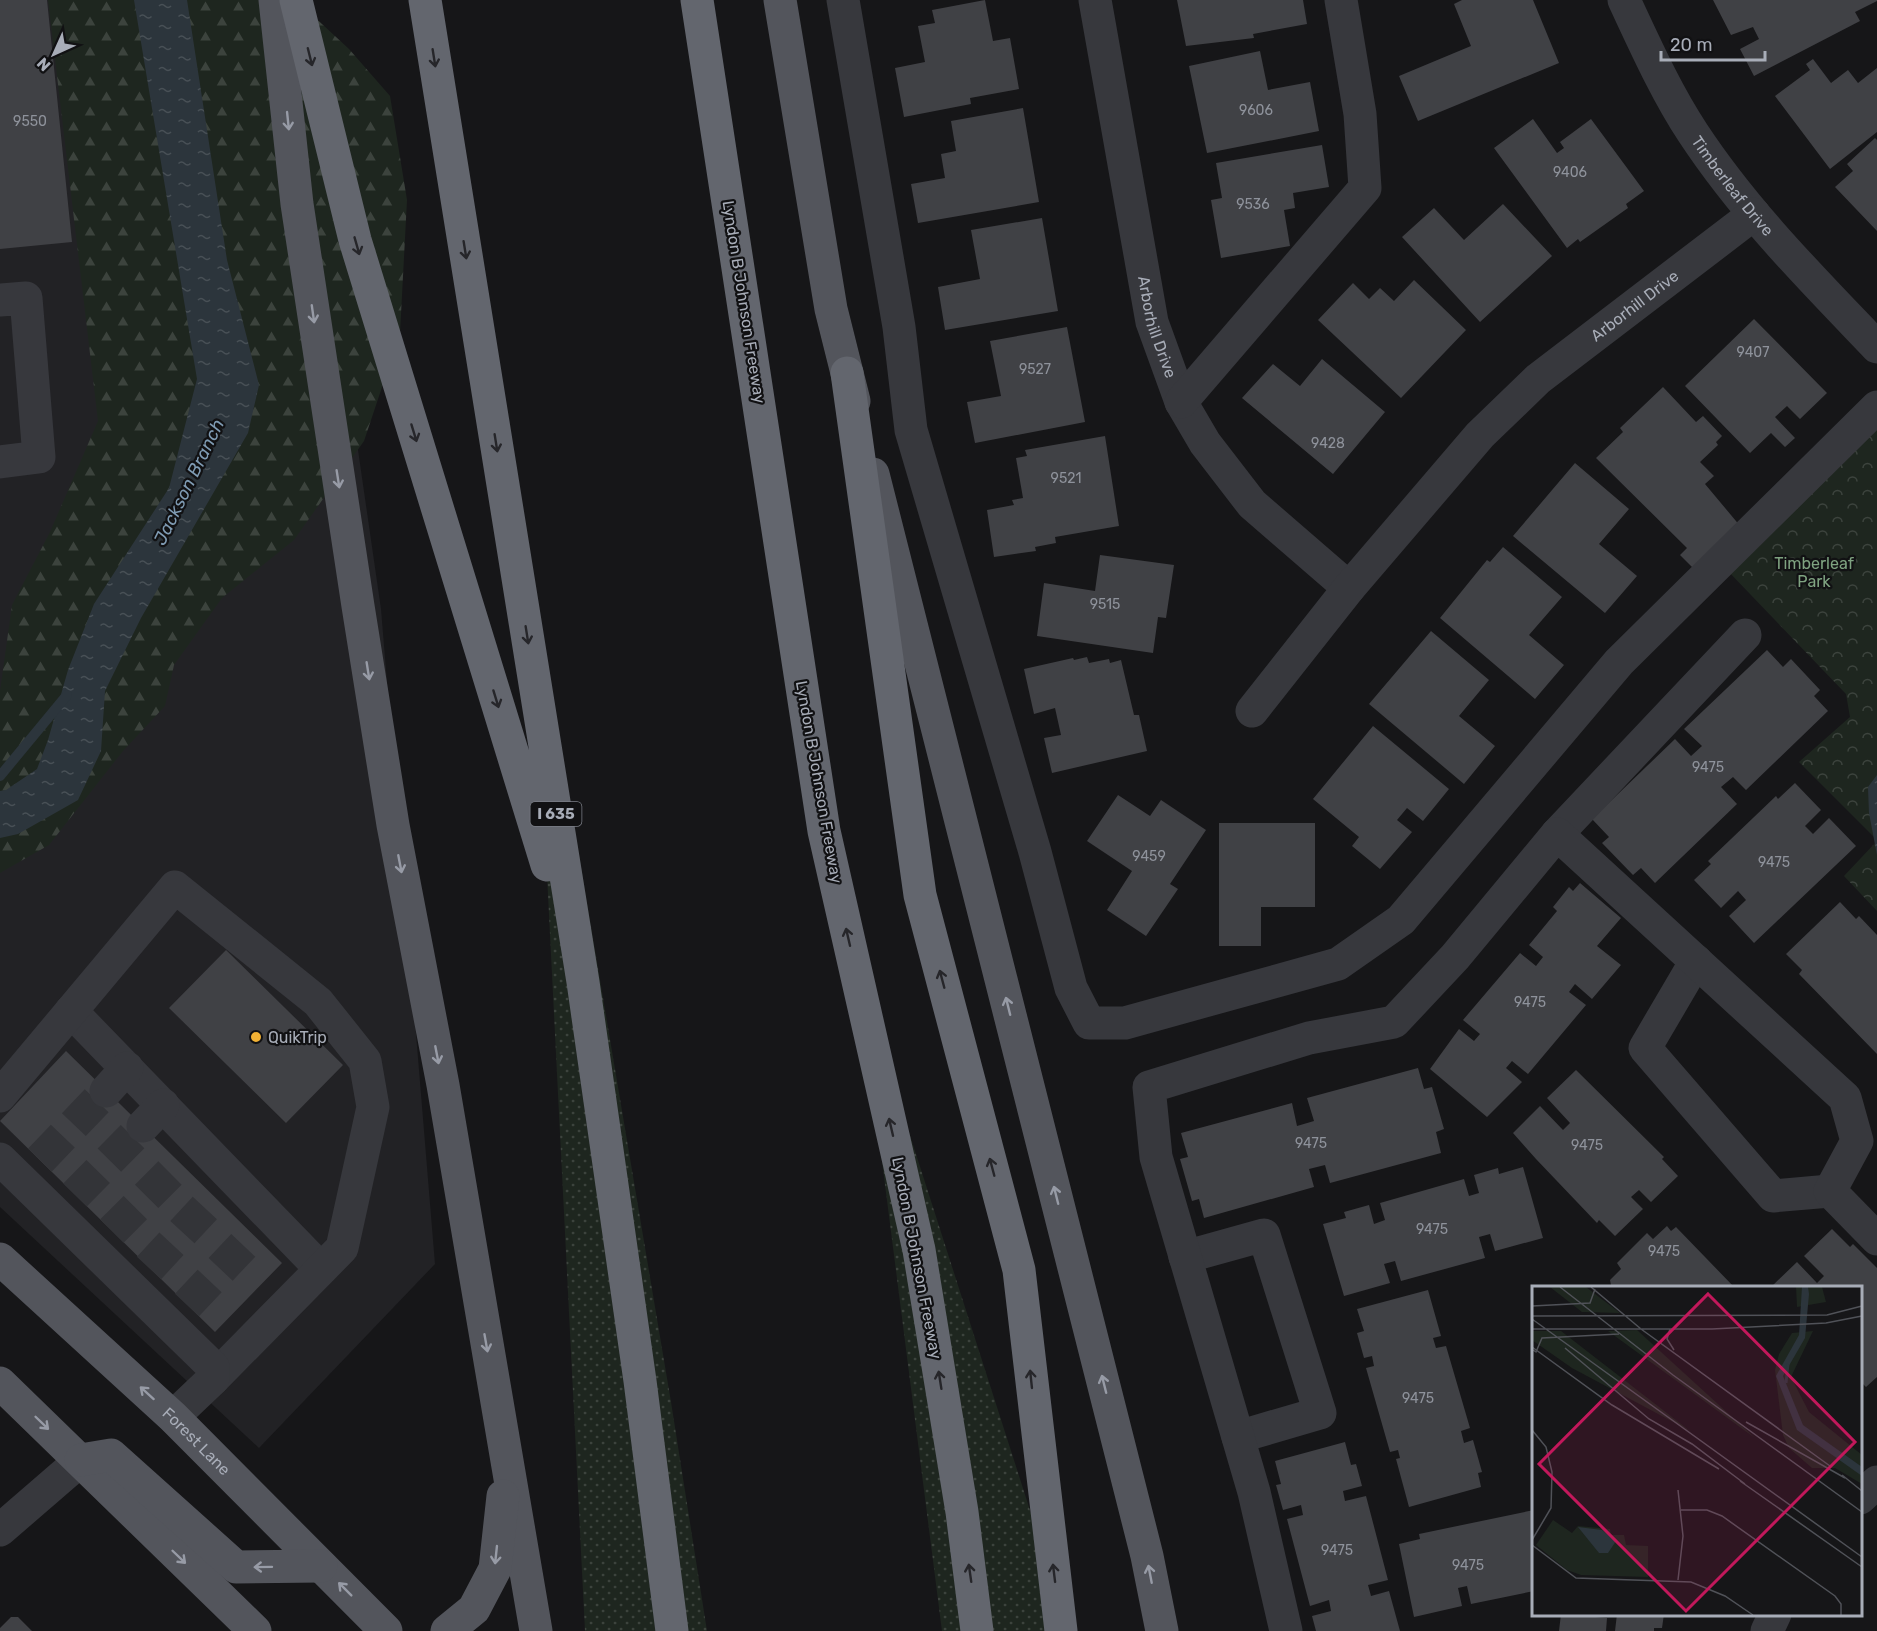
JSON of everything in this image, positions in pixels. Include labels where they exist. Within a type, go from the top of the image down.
[{"type":"highway","points":[[296,0],[355,240],[583,982]]},
{"type":"highway","name":"I 635","points":[[425,0],[583,982],[640,1380],[672,1631]]},
{"type":"highway","name":"Lyndon B Johnson Freeway","points":[[697,0],[824,831],[919,1250],[962,1512],[977,1631]]},
{"type":"highway","points":[[847,373],[920,895],[1019,1270],[1062,1631]]},
{"type":"main road","points":[[275,0],[297,204],[393,825],[443,1085],[536,1631]]},
{"type":"main road","points":[[780,0],[831,309],[1147,1556],[1162,1631]]},
{"type":"main road","name":"Forest Lane","points":[[0,1259],[173,1417],[386,1631]]},
{"type":"main road","points":[[0,1383],[255,1631]]},
{"type":"main road","points":[[81,1460],[111,1455],[236,1567],[321,1566]]},
{"type":"main road","points":[[447,1631],[474,1609],[495,1569],[507,1455]]},
{"type":"street","points":[[843,0],[899,327],[911,429],[1035,852],[1071,988],[1089,1023],[1125,1023],[1338,964],[1401,921],[1619,662],[1877,408]]},
{"type":"street","name":"Arborhill Drive","points":[[1095,0],[1152,322],[1181,402],[1205,443],[1252,504],[1349,588]]},
{"type":"street","points":[[1181,402],[1365,188],[1360,114],[1341,0]]},
{"type":"street","name":"Timberleaf Drive","points":[[1624,0],[1650,55],[1693,133],[1754,214],[1795,262],[1877,347]]},
{"type":"street","name":"Arborhill Drive","points":[[1252,711],[1349,588],[1480,435],[1538,379],[1754,214]]},
{"type":"street","points":[[0,300],[26,298],[39,458],[0,462]]},
{"type":"street","points":[[1286,1631],[1254,1492],[1156,1157],[1149,1087],[1309,1038],[1394,1022],[1455,957],[1557,834],[1745,635]]},
{"type":"street","points":[[1557,834],[1845,1098],[1857,1141],[1830,1191]]},
{"type":"street","points":[[0,1096],[175,887],[318,1002],[364,1061],[373,1107],[342,1248],[173,1417]]},
{"type":"street","points":[[1696,961],[1645,1048],[1773,1196],[1830,1191]]},
{"type":"street","points":[[71,1011],[116,1079],[261,1226],[321,1269]]},
{"type":"street","points":[[20,1166],[66,1204],[177,1314],[213,1367],[213,1379]]},
{"type":"street","points":[[1830,1191],[1877,1239]]},
{"type":"street","points":[[1185,1257],[1264,1235],[1320,1413],[1238,1437]]},
{"type":"street","points":[[0,1530],[81,1460]]},
{"type":"street","points":[[1862,1496],[1877,1482]]},
{"type":"street","points":[[1767,1631],[1774,1616]]},
{"type":"shaded area","points":[[0,0],[293,0],[381,609],[435,1264],[259,1448],[0,1207]]},
{"type":"green space","points":[[48,0],[296,0],[349,49],[390,96],[407,200],[400,333],[364,441],[294,540],[222,598],[174,665],[165,706],[123,751],[49,845],[0,873],[0,691],[12,605],[50,532],[98,421]]},
{"type":"green space","name":"Timberleaf Park","points":[[1877,423],[1877,840],[1799,762],[1850,717],[1846,694],[1727,570]]},
{"type":"green space","points":[[532,576],[671,1402],[707,1631],[585,1631]]},
{"type":"green space","points":[[1877,841],[1877,911],[1844,876]]},
{"type":"green space","points":[[858,973],[1060,1604],[1068,1631],[942,1631]]},
{"type":"water","points":[[134,0],[187,0],[227,260],[259,385],[248,433],[141,618],[105,691],[101,751],[78,800],[18,834],[0,838],[0,791],[6,790],[37,769],[48,740],[68,670],[94,604],[169,488],[197,379]]},
{"type":"water","points":[[1877,775],[1877,855],[1869,813],[1868,787]]},
{"type":"building","points":[[0,0],[47,0],[72,242],[0,249]]},
{"type":"building","points":[[985,0],[993,41],[1010,38],[1019,89],[970,98],[971,104],[904,117],[895,68],[925,62],[918,26],[935,23],[932,10]]},
{"type":"building","points":[[1177,0],[1303,0],[1307,24],[1253,34],[1254,38],[1186,46]]},
{"type":"building","points":[[1462,0],[1533,0],[1559,63],[1418,121],[1399,76],[1471,46],[1454,4]]},
{"type":"building","points":[[1713,0],[1877,1],[1855,12],[1860,21],[1754,76],[1740,49],[1759,39],[1753,27],[1731,35]]},
{"type":"building","points":[[1260,51],[1268,90],[1310,82],[1319,131],[1207,153],[1189,66]]},
{"type":"building","points":[[1813,59],[1831,83],[1848,70],[1858,83],[1877,68],[1877,132],[1830,169],[1775,96],[1810,70],[1806,64]]},
{"type":"building","points":[[1023,108],[1039,202],[918,223],[911,184],[945,178],[941,154],[956,151],[951,121]]},
{"type":"building","points":[[1533,119],[1557,153],[1564,148],[1560,142],[1591,119],[1644,191],[1626,204],[1628,208],[1580,242],[1578,239],[1567,248],[1494,148]]},
{"type":"building","points":[[1875,138],[1877,140],[1877,231],[1835,187],[1853,171],[1847,164]]},
{"type":"building","points":[[1322,145],[1329,187],[1293,193],[1295,208],[1284,210],[1290,246],[1221,258],[1211,200],[1222,198],[1216,163]]},
{"type":"building","points":[[1503,204],[1552,256],[1480,322],[1402,237],[1434,208],[1464,240]]},
{"type":"building","points":[[1042,218],[1058,311],[945,330],[938,287],[980,279],[971,230]]},
{"type":"building","points":[[1414,280],[1466,330],[1401,398],[1318,320],[1353,283],[1369,299],[1380,288],[1394,301]]},
{"type":"building","points":[[1754,319],[1827,393],[1800,419],[1787,406],[1775,417],[1795,438],[1785,447],[1771,433],[1750,453],[1685,386]]},
{"type":"building","points":[[1067,327],[1085,422],[975,443],[967,402],[1001,396],[990,341]]},
{"type":"building","points":[[1322,359],[1385,412],[1333,474],[1242,398],[1273,364],[1300,386]]},
{"type":"building","points":[[1663,387],[1696,422],[1703,416],[1722,436],[1716,442],[1718,445],[1700,462],[1714,476],[1705,484],[1741,527],[1696,571],[1680,555],[1687,548],[1596,458],[1623,432],[1620,428]]},
{"type":"building","points":[[1105,436],[1119,526],[1055,537],[1056,543],[1035,547],[1036,551],[994,557],[987,510],[1014,505],[1012,500],[1023,498],[1016,458],[1027,456],[1025,450]]},
{"type":"building","points":[[1575,463],[1629,509],[1599,544],[1637,576],[1605,613],[1513,536]]},
{"type":"building","points":[[1503,547],[1562,597],[1529,635],[1564,665],[1535,699],[1440,618],[1487,560],[1490,562]]},
{"type":"building","points":[[1100,555],[1174,565],[1166,618],[1158,617],[1153,653],[1037,636],[1044,583],[1095,591]]},
{"type":"building","points":[[1431,631],[1489,680],[1459,716],[1495,746],[1464,784],[1369,704]]},
{"type":"building","points":[[1767,650],[1783,667],[1791,659],[1820,690],[1814,696],[1828,711],[1746,790],[1733,777],[1721,787],[1737,804],[1655,883],[1641,868],[1633,875],[1602,843],[1609,837],[1592,819],[1675,739],[1691,756],[1702,746],[1684,729]]},
{"type":"building","points":[[1087,657],[1089,663],[1109,659],[1110,663],[1121,660],[1134,715],[1139,715],[1147,751],[1052,773],[1044,738],[1061,735],[1055,708],[1034,714],[1024,669]]},
{"type":"building","points":[[1373,726],[1449,789],[1423,821],[1407,808],[1397,820],[1412,832],[1380,869],[1352,846],[1359,837],[1313,799]]},
{"type":"building","points":[[1795,783],[1821,810],[1805,826],[1813,834],[1829,818],[1856,846],[1754,943],[1729,916],[1746,900],[1738,891],[1721,908],[1694,880],[1711,864],[1708,861],[1776,796],[1778,799]]},
{"type":"building","points":[[1118,795],[1150,816],[1161,800],[1206,830],[1170,884],[1178,889],[1146,936],[1107,910],[1132,871],[1087,841]]},
{"type":"building","points":[[1219,823],[1315,823],[1315,907],[1261,907],[1261,946],[1219,946]]},
{"type":"building","points":[[1580,883],[1621,918],[1597,946],[1621,965],[1592,999],[1575,984],[1569,992],[1586,1005],[1528,1074],[1512,1061],[1506,1068],[1522,1082],[1487,1117],[1430,1069],[1459,1029],[1474,1041],[1480,1034],[1463,1020],[1520,953],[1536,966],[1543,957],[1529,945],[1557,911],[1553,907],[1569,887],[1573,891]]},
{"type":"building","points":[[1840,902],[1856,919],[1859,916],[1877,935],[1877,1054],[1799,974],[1802,970],[1786,954]]},
{"type":"building","name":"QuikTrip","points":[[226,950],[343,1065],[286,1123],[169,1008]]},
{"type":"building","points":[[66,1051],[282,1263],[215,1332],[0,1121]]},
{"type":"building","points":[[1418,1068],[1424,1089],[1432,1087],[1444,1129],[1436,1132],[1441,1153],[1330,1183],[1325,1165],[1309,1169],[1314,1187],[1204,1218],[1199,1199],[1192,1201],[1180,1159],[1188,1157],[1181,1133],[1292,1103],[1297,1126],[1314,1121],[1307,1098]]},
{"type":"building","points":[[1576,1070],[1664,1157],[1662,1159],[1678,1176],[1651,1202],[1639,1190],[1631,1197],[1643,1209],[1615,1236],[1599,1220],[1597,1223],[1513,1133],[1540,1106],[1563,1130],[1570,1123],[1547,1098]]},
{"type":"building","points":[[1523,1167],[1543,1238],[1495,1251],[1490,1234],[1479,1237],[1485,1258],[1401,1281],[1395,1261],[1384,1264],[1390,1283],[1344,1296],[1323,1224],[1346,1218],[1344,1212],[1369,1205],[1374,1224],[1385,1220],[1380,1203],[1464,1179],[1469,1196],[1479,1193],[1474,1175],[1498,1168],[1499,1174]]},
{"type":"building","points":[[1667,1226],[1671,1231],[1676,1227],[1733,1286],[1610,1286],[1610,1280],[1621,1269],[1617,1263],[1647,1233],[1653,1239]]},
{"type":"building","points":[[1832,1229],[1850,1247],[1853,1244],[1877,1268],[1877,1377],[1866,1387],[1862,1383],[1862,1286],[1772,1286],[1797,1262],[1817,1283],[1824,1276],[1804,1256]]},
{"type":"building","points":[[1428,1290],[1441,1336],[1433,1338],[1436,1348],[1446,1346],[1470,1428],[1461,1431],[1464,1443],[1473,1440],[1482,1472],[1478,1473],[1481,1487],[1409,1507],[1396,1459],[1400,1458],[1398,1450],[1390,1452],[1366,1368],[1374,1366],[1372,1356],[1364,1358],[1357,1333],[1364,1331],[1357,1309]]},
{"type":"building","points":[[1345,1442],[1351,1465],[1356,1464],[1362,1486],[1343,1491],[1345,1501],[1366,1496],[1388,1580],[1368,1585],[1371,1596],[1389,1591],[1400,1631],[1316,1631],[1312,1616],[1331,1611],[1329,1600],[1310,1606],[1287,1519],[1303,1515],[1301,1505],[1283,1510],[1276,1485],[1281,1484],[1275,1461]]},
{"type":"building","points":[[1532,1510],[1532,1591],[1471,1604],[1467,1586],[1458,1588],[1462,1606],[1414,1617],[1399,1544],[1420,1539],[1419,1534]]},
{"type":"building","points":[[1561,1616],[1607,1618],[1606,1631],[1559,1631]]},
{"type":"building","points":[[1617,1616],[1664,1616],[1662,1628],[1654,1628],[1654,1631],[1615,1631]]},
{"type":"building","points":[[11,1617],[18,1617],[32,1631],[0,1631],[0,1628]]},
{"type":"waterway","name":"Jackson Branch","points":[[0,776],[67,695]]},
{"type":"tunnel","points":[[40,1160],[106,1091]]},
{"type":"tunnel","points":[[75,1195],[143,1126]]},
{"type":"tunnel","points":[[112,1231],[180,1163]]},
{"type":"tunnel","points":[[149,1268],[215,1197]]},
{"type":"tunnel","points":[[187,1305],[253,1235]]},
{"type":"place","name":"QuikTrip","points":[[256,1037]]}]
